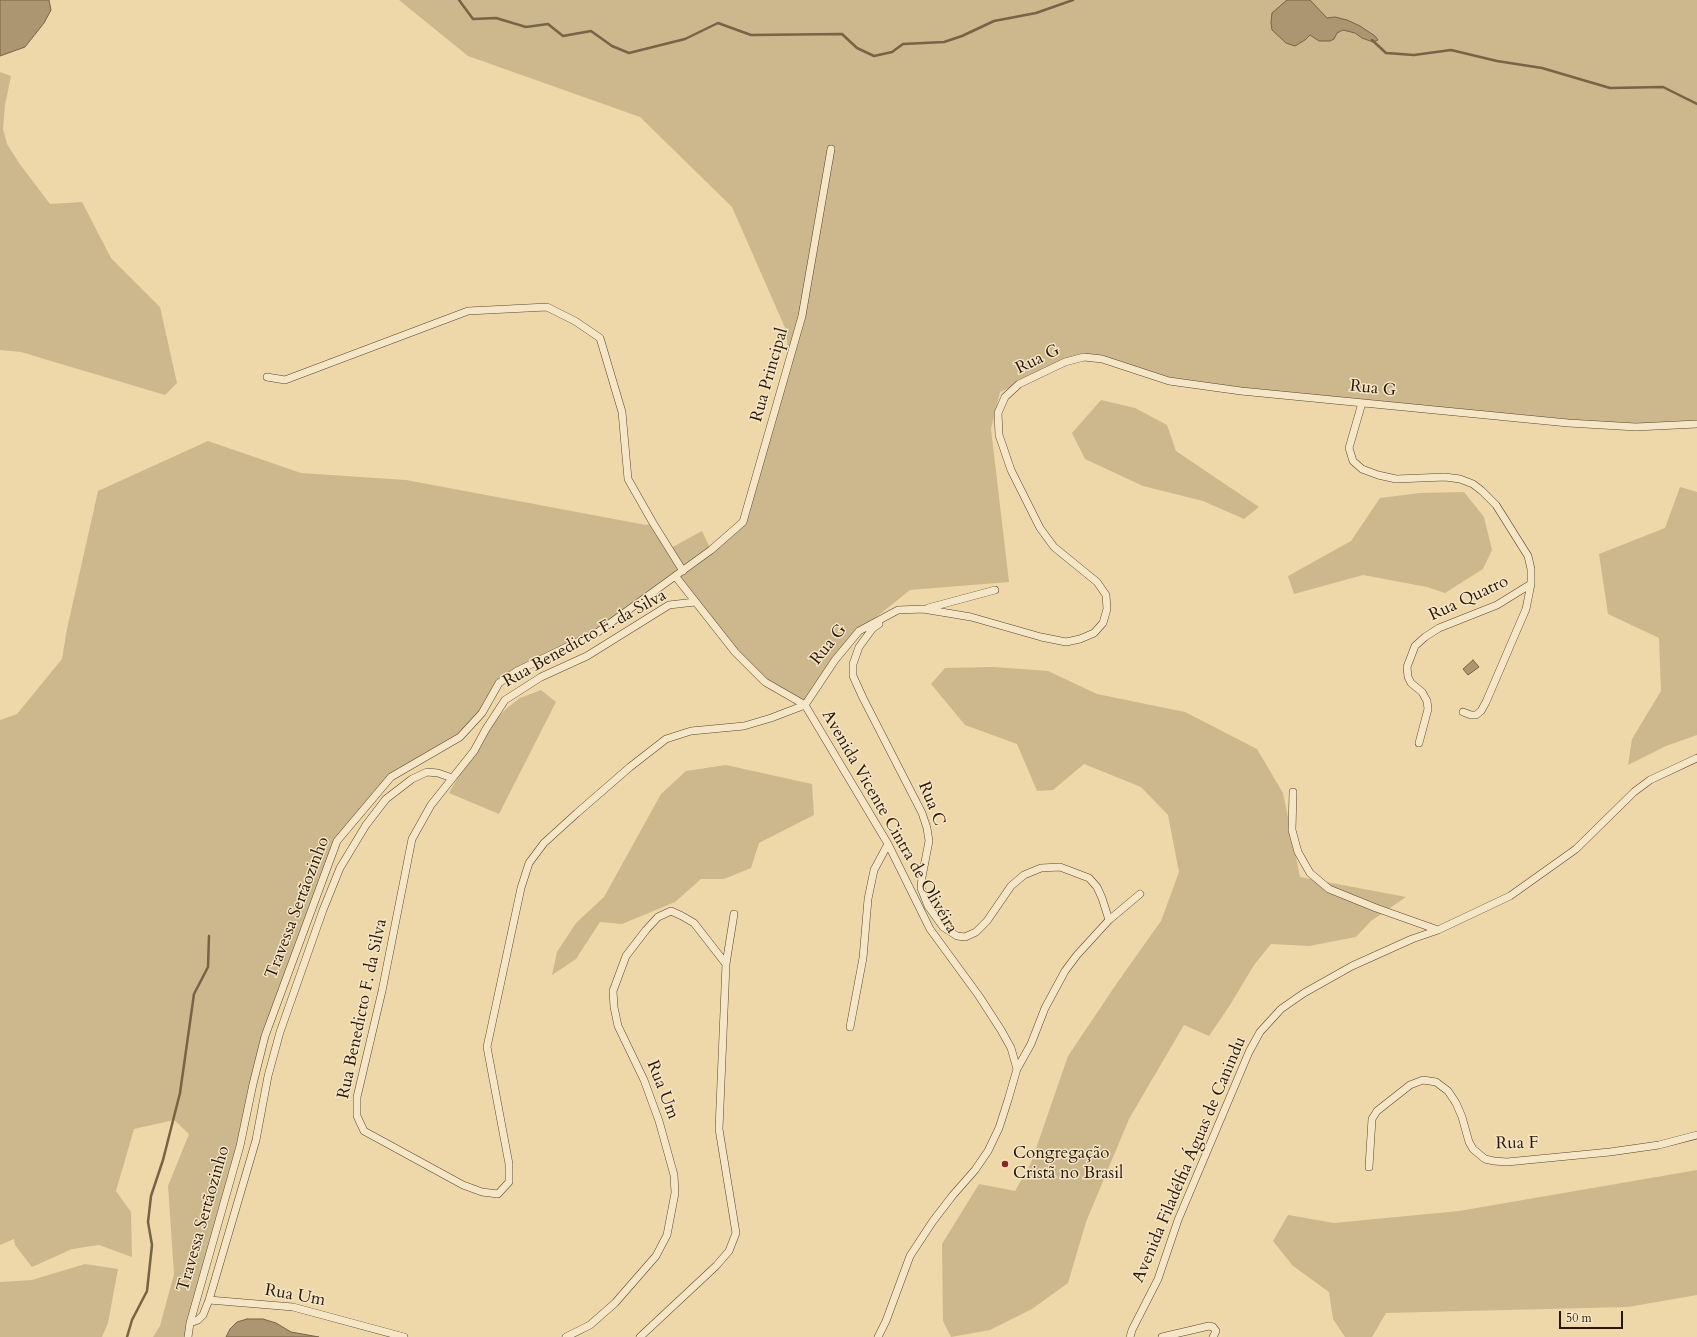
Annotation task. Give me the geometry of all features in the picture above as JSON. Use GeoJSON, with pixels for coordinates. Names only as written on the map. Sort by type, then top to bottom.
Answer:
{"type":"FeatureCollection","features":[{"type":"Feature","properties":{"kind":"street","name":"Rua Principal"},"geometry":{"type":"LineString","coordinates":[[676,577],[712,550],[742,522],[802,316],[832,149]]}},
{"type":"Feature","properties":{"kind":"street"},"geometry":{"type":"LineString","coordinates":[[267,377],[285,380],[468,311],[547,307],[575,321],[600,338],[622,412],[628,479],[653,523],[684,571]]}},
{"type":"Feature","properties":{"kind":"street","name":"Rua G"},"geometry":{"type":"LineString","coordinates":[[805,705],[835,660],[859,630],[898,610],[924,609],[971,617],[1041,638],[1066,642],[1080,640],[1094,633],[1104,622],[1108,609],[1106,595],[1098,582],[1054,547],[1040,528],[1011,470],[999,435],[998,413],[1005,397],[1019,384],[1064,362],[1084,357],[1102,359],[1169,381],[1241,392],[1568,424],[1636,427],[1697,424]]}},
{"type":"Feature","properties":{"kind":"street","name":"Rua Quatro"},"geometry":{"type":"LineString","coordinates":[[1362,403],[1349,448],[1353,461],[1362,469],[1378,475],[1396,479],[1445,477],[1460,479],[1482,491],[1496,505],[1528,556],[1531,570],[1531,584],[1497,605],[1439,628],[1415,646],[1407,667],[1408,676],[1427,701],[1428,709],[1419,743]]}},
{"type":"Feature","properties":{"kind":"street","name":"Avenida Vicente Cintra de Olivéira"},"geometry":{"type":"LineString","coordinates":[[676,577],[735,652],[765,682],[805,705],[888,844],[930,929],[979,996],[1012,1048],[1017,1069]]}},
{"type":"Feature","properties":{"kind":"street","name":"Travessa Sertãozinho"},"geometry":{"type":"LineString","coordinates":[[188,1337],[190,1323],[240,1146],[265,1036],[337,841],[391,777],[460,738],[482,713],[499,683],[517,671],[598,632],[676,577]]}},
{"type":"Feature","properties":{"kind":"street"},"geometry":{"type":"LineString","coordinates":[[1463,712],[1470,715],[1476,715],[1481,711],[1486,702],[1526,609],[1531,584]]}},
{"type":"Feature","properties":{"kind":"street"},"geometry":{"type":"LineString","coordinates":[[924,609],[995,590]]}},
{"type":"Feature","properties":{"kind":"street","name":"Rua Benedicto F. da Silva"},"geometry":{"type":"LineString","coordinates":[[695,602],[669,605],[587,656],[541,677],[505,700],[474,751],[431,805],[412,839],[382,991],[357,1097],[356,1116],[364,1131],[381,1142],[463,1185],[482,1192],[498,1194],[509,1182],[509,1164],[486,1047],[521,888],[529,863],[544,843],[577,813],[630,767],[666,739],[691,731],[744,726],[771,718],[805,705]]}},
{"type":"Feature","properties":{"kind":"street","name":"Rua C"},"geometry":{"type":"LineString","coordinates":[[898,610],[873,628],[859,647],[853,664],[853,676],[922,812],[928,828],[929,841],[921,888],[928,906],[943,927],[956,936],[965,937],[976,932],[987,921],[1011,886],[1024,875],[1041,868],[1060,867],[1089,878],[1102,898],[1109,920]]}},
{"type":"Feature","properties":{"kind":"street","name":"Avenida Filadélfia Águas de Canindu"},"geometry":{"type":"LineString","coordinates":[[1130,1337],[1132,1330],[1158,1279],[1178,1220],[1249,1052],[1260,1032],[1281,1009],[1304,993],[1352,966],[1412,939],[1438,930],[1510,896],[1576,849],[1634,792],[1650,780],[1697,758]]}},
{"type":"Feature","properties":{"kind":"street"},"geometry":{"type":"LineString","coordinates":[[190,1323],[198,1320],[203,1315],[210,1300],[256,1140],[268,1076],[280,1032],[323,910],[340,868],[366,825],[386,800],[407,783],[428,772],[438,773],[452,778]]}},
{"type":"Feature","properties":{"kind":"street"},"geometry":{"type":"LineString","coordinates":[[1293,792],[1292,830],[1298,852],[1310,873],[1329,888],[1376,908],[1438,930]]}},
{"type":"Feature","properties":{"kind":"street"},"geometry":{"type":"LineString","coordinates":[[850,1027],[863,958],[868,898],[874,870],[888,844]]}},
{"type":"Feature","properties":{"kind":"street"},"geometry":{"type":"LineString","coordinates":[[878,1337],[886,1321],[910,1256],[933,1221],[975,1170],[988,1151],[1001,1121],[1017,1069],[1031,1044],[1045,1008],[1065,971],[1077,955],[1109,920],[1140,894]]}},
{"type":"Feature","properties":{"kind":"street","name":"Rua Um"},"geometry":{"type":"LineString","coordinates":[[566,1337],[590,1325],[616,1303],[656,1256],[667,1235],[674,1200],[674,1175],[660,1121],[644,1080],[618,1026],[614,1007],[613,992],[626,956],[658,917],[671,912],[694,923],[726,964]]}},
{"type":"Feature","properties":{"kind":"street"},"geometry":{"type":"LineString","coordinates":[[640,1337],[716,1266],[729,1251],[736,1233],[718,1129],[726,964],[734,914]]}},
{"type":"Feature","properties":{"kind":"street","name":"Rua F"},"geometry":{"type":"LineString","coordinates":[[1369,1167],[1372,1119],[1376,1111],[1410,1085],[1423,1080],[1436,1082],[1448,1091],[1459,1110],[1469,1142],[1473,1149],[1485,1158],[1494,1161],[1507,1162],[1610,1152],[1659,1145],[1697,1135]]}},
{"type":"Feature","properties":{"kind":"street","name":"Rua Um"},"geometry":{"type":"LineString","coordinates":[[210,1300],[293,1307],[404,1337]]}},
{"type":"Feature","properties":{"kind":"street"},"geometry":{"type":"LineString","coordinates":[[1162,1337],[1209,1326],[1213,1327],[1216,1331],[1213,1337]]}},
{"type":"Feature","properties":{"kind":"shaded area"},"geometry":{"type":"Polygon","coordinates":[[[0,0],[49,0],[51,10],[44,23],[25,47],[0,56],[0,0]]]}},
{"type":"Feature","properties":{"kind":"shaded area"},"geometry":{"type":"Polygon","coordinates":[[[399,0],[1697,0],[1697,426],[1636,427],[1169,381],[1084,357],[1000,392],[991,429],[1009,582],[910,590],[859,631],[805,705],[765,682],[676,577],[598,632],[499,683],[482,713],[460,737],[391,777],[337,841],[265,1036],[188,1337],[153,1337],[160,1326],[174,1274],[168,1186],[189,1134],[174,1120],[134,1129],[116,1191],[131,1212],[132,1257],[99,1245],[72,1249],[32,1267],[15,1245],[14,1239],[0,1245],[0,720],[17,714],[62,659],[67,629],[98,491],[208,441],[301,473],[406,480],[646,525],[653,523],[669,549],[702,531],[711,550],[743,522],[789,361],[786,330],[732,207],[640,117],[468,56],[399,0]]]}},
{"type":"Feature","properties":{"kind":"shaded area"},"geometry":{"type":"Polygon","coordinates":[[[1287,0],[1310,0],[1327,18],[1335,17],[1347,20],[1360,26],[1375,36],[1378,40],[1373,42],[1362,38],[1355,33],[1343,30],[1337,33],[1334,39],[1330,41],[1319,41],[1310,35],[1295,46],[1286,43],[1272,30],[1271,23],[1272,13],[1287,0]]]}},
{"type":"Feature","properties":{"kind":"shaded area"},"geometry":{"type":"Polygon","coordinates":[[[0,72],[11,76],[5,105],[3,129],[7,144],[19,163],[50,204],[82,202],[111,258],[160,307],[177,383],[165,395],[21,352],[0,350],[0,72]]]}},
{"type":"Feature","properties":{"kind":"shaded area"},"geometry":{"type":"Polygon","coordinates":[[[1101,400],[1135,408],[1167,425],[1176,451],[1259,507],[1244,519],[1203,501],[1143,486],[1085,459],[1072,433],[1101,400]]]}},
{"type":"Feature","properties":{"kind":"shaded area"},"geometry":{"type":"Polygon","coordinates":[[[1680,487],[1697,492],[1697,735],[1666,746],[1628,765],[1632,739],[1661,691],[1659,638],[1608,614],[1599,554],[1665,528],[1680,487]]]}},
{"type":"Feature","properties":{"kind":"shaded area"},"geometry":{"type":"Polygon","coordinates":[[[1464,492],[1484,517],[1492,550],[1483,569],[1445,593],[1427,587],[1363,575],[1294,594],[1288,576],[1351,541],[1380,498],[1420,493],[1464,492]]]}},
{"type":"Feature","properties":{"kind":"shaded area"},"geometry":{"type":"Polygon","coordinates":[[[1473,660],[1479,667],[1468,675],[1463,669],[1473,660]]]}},
{"type":"Feature","properties":{"kind":"shaded area"},"geometry":{"type":"Polygon","coordinates":[[[994,667],[1048,671],[1097,694],[1185,712],[1257,749],[1283,793],[1300,877],[1406,897],[1371,921],[1356,937],[1309,946],[1271,944],[1254,965],[1209,1036],[1184,1025],[1129,1119],[1086,1222],[1068,1283],[1032,1309],[990,1330],[951,1337],[943,1321],[942,1244],[979,1184],[1015,1191],[1031,1163],[1068,1056],[1161,921],[1179,872],[1168,815],[1141,787],[1084,764],[1053,790],[1037,791],[1017,744],[965,725],[931,684],[945,668],[994,667]]]}},
{"type":"Feature","properties":{"kind":"shaded area"},"geometry":{"type":"Polygon","coordinates":[[[541,690],[556,702],[499,814],[449,793],[486,729],[506,709],[520,698],[541,690]]]}},
{"type":"Feature","properties":{"kind":"shaded area"},"geometry":{"type":"Polygon","coordinates":[[[726,765],[812,784],[814,815],[759,843],[751,868],[724,879],[701,879],[675,902],[622,924],[600,922],[576,959],[552,975],[557,952],[576,923],[604,897],[661,794],[686,771],[726,765]]]}},
{"type":"Feature","properties":{"kind":"shaded area"},"geometry":{"type":"Polygon","coordinates":[[[1697,1170],[1697,1295],[1628,1307],[1386,1313],[1372,1337],[1345,1337],[1333,1319],[1329,1292],[1293,1266],[1273,1241],[1288,1215],[1334,1223],[1459,1211],[1697,1170]]]}},
{"type":"Feature","properties":{"kind":"shaded area"},"geometry":{"type":"Polygon","coordinates":[[[85,1264],[118,1269],[108,1323],[102,1337],[0,1337],[0,1282],[32,1280],[85,1264]]]}},
{"type":"Feature","properties":{"kind":"shaded area"},"geometry":{"type":"Polygon","coordinates":[[[247,1319],[263,1319],[276,1323],[291,1332],[319,1337],[226,1337],[230,1329],[237,1322],[247,1319]]]}},
{"type":"Feature","properties":{"kind":"waterway"},"geometry":{"type":"LineString","coordinates":[[459,0],[473,19],[496,18],[526,27],[548,24],[563,36],[591,31],[612,46],[629,53],[685,39],[718,23],[751,35],[842,34],[857,48],[874,56],[892,52],[903,44],[944,42],[962,36],[994,21],[1036,13],[1073,0]]}},
{"type":"Feature","properties":{"kind":"waterway"},"geometry":{"type":"LineString","coordinates":[[1372,40],[1386,53],[1414,55],[1451,50],[1497,61],[1542,68],[1610,88],[1663,87],[1697,104]]}},
{"type":"Feature","properties":{"kind":"waterway"},"geometry":{"type":"LineString","coordinates":[[127,1337],[132,1320],[147,1291],[152,1245],[148,1222],[151,1196],[163,1160],[180,1093],[194,994],[208,967],[209,936]]}},
{"type":"Feature","properties":{"kind":"place","name":"Congregação Cristã no Brasil"},"geometry":{"type":"Point","coordinates":[1005,1164]}}]}
